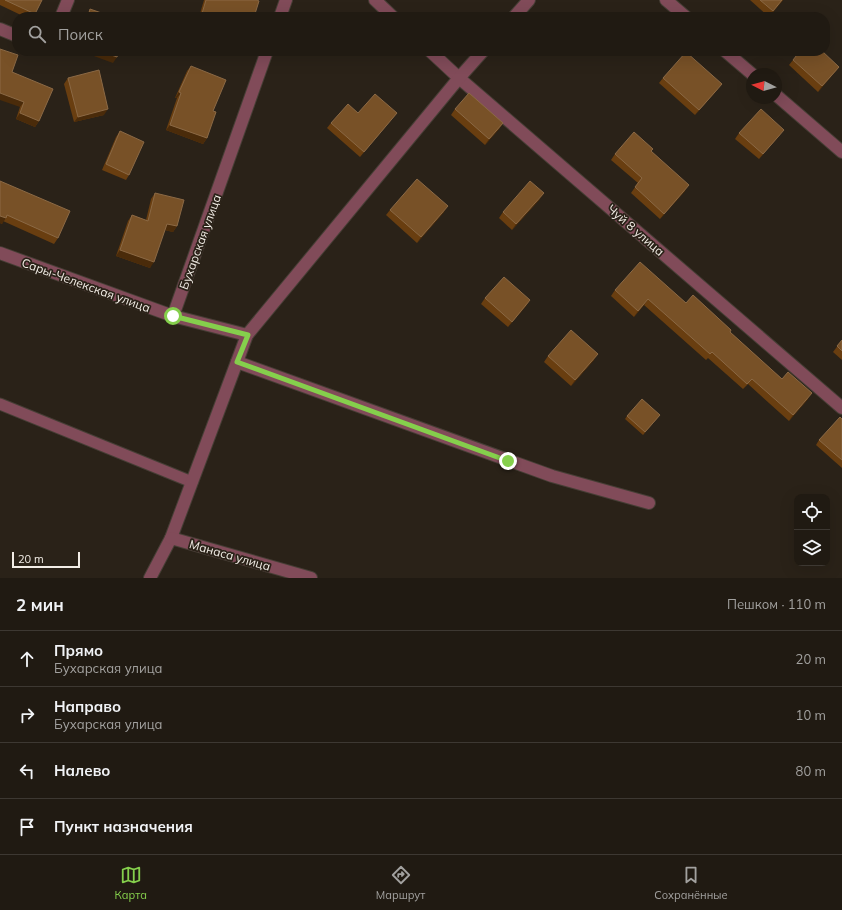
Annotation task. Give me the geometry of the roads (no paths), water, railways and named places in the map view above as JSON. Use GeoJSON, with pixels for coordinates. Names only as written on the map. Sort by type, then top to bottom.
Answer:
{"type":"FeatureCollection","features":[{"type":"Feature","properties":{"kind":"street"},"geometry":{"type":"LineString","coordinates":[[63,12],[68,0]]}},
{"type":"Feature","properties":{"kind":"street"},"geometry":{"type":"LineString","coordinates":[[282,12],[286,0]]}},
{"type":"Feature","properties":{"kind":"street"},"geometry":{"type":"LineString","coordinates":[[375,0],[388,12]]}},
{"type":"Feature","properties":{"kind":"street"},"geometry":{"type":"LineString","coordinates":[[519,12],[530,0]]}},
{"type":"Feature","properties":{"kind":"street"},"geometry":{"type":"LineString","coordinates":[[666,0],[680,12]]}},
{"type":"Feature","properties":{"kind":"street"},"geometry":{"type":"LineString","coordinates":[[0,29],[12,34]]}},
{"type":"Feature","properties":{"kind":"street","name":"Бухарская улица"},"geometry":{"type":"LineString","coordinates":[[173,316],[266,56]]}},
{"type":"Feature","properties":{"kind":"street","name":"Чуй 8 улица"},"geometry":{"type":"LineString","coordinates":[[435,56],[842,408]]}},
{"type":"Feature","properties":{"kind":"street"},"geometry":{"type":"LineString","coordinates":[[150,578],[171,538],[248,335],[479,56]]}},
{"type":"Feature","properties":{"kind":"street"},"geometry":{"type":"LineString","coordinates":[[731,56],[746,69]]}},
{"type":"Feature","properties":{"kind":"street"},"geometry":{"type":"LineString","coordinates":[[782,100],[842,152]]}},
{"type":"Feature","properties":{"kind":"street","name":"Сары-Челекская улица"},"geometry":{"type":"LineString","coordinates":[[0,254],[173,316]]}},
{"type":"Feature","properties":{"kind":"street"},"geometry":{"type":"LineString","coordinates":[[173,316],[248,335]]}},
{"type":"Feature","properties":{"kind":"street"},"geometry":{"type":"LineString","coordinates":[[237,362],[544,474],[649,503]]}},
{"type":"Feature","properties":{"kind":"street","name":"Манаса улица"},"geometry":{"type":"LineString","coordinates":[[171,538],[311,578]]}},
{"type":"Feature","properties":{"kind":"lane"},"geometry":{"type":"LineString","coordinates":[[0,404],[192,482]]}}]}
